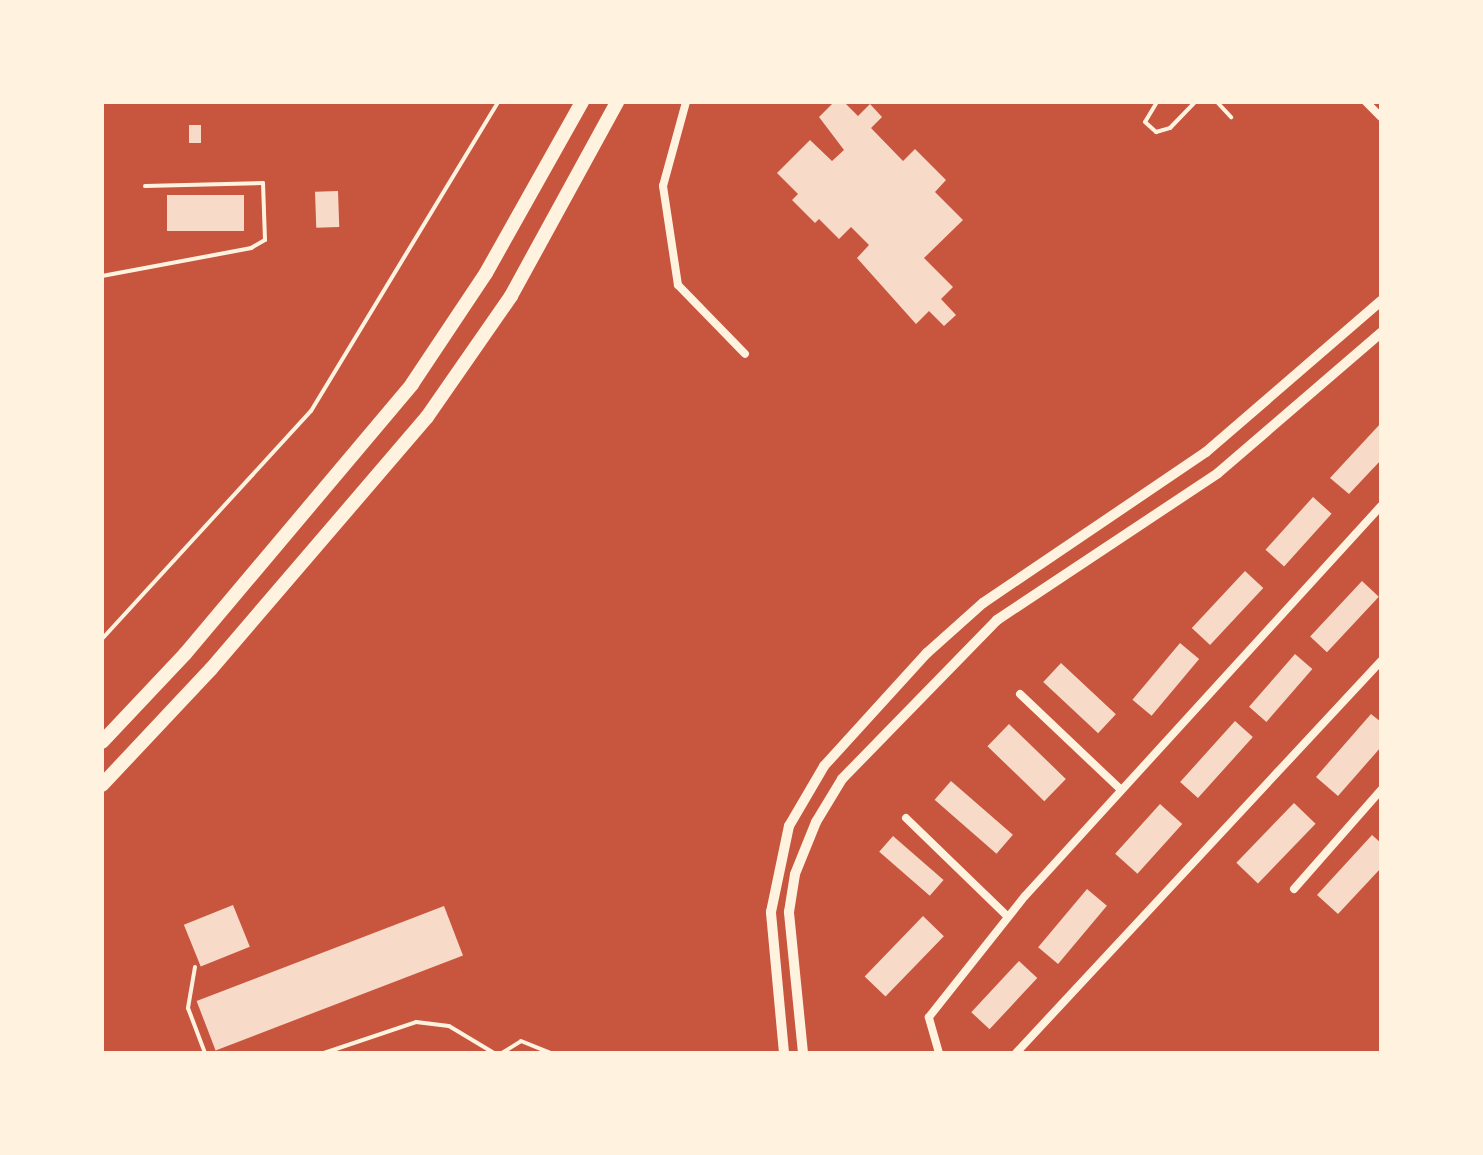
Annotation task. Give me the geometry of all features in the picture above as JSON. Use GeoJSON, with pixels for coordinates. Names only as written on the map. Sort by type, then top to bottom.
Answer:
{"type":"FeatureCollection","features":[{"type":"Feature","properties":{"kind":"highway"},"geometry":{"type":"LineString","coordinates":[[102,742],[185,654],[412,384],[517,222],[582,102]]}},
{"type":"Feature","properties":{"kind":"highway"},"geometry":{"type":"LineString","coordinates":[[102,785],[211,669],[427,417],[519,283],[617,102]]}},
{"type":"Feature","properties":{"kind":"street"},"geometry":{"type":"LineString","coordinates":[[686,102],[663,186],[678,285],[745,354]]}},
{"type":"Feature","properties":{"kind":"street"},"geometry":{"type":"LineString","coordinates":[[1366,102],[1381,117]]}},
{"type":"Feature","properties":{"kind":"street"},"geometry":{"type":"LineString","coordinates":[[784,1053],[771,912],[789,826],[824,766],[927,653],[983,603],[1206,452],[1381,301]]}},
{"type":"Feature","properties":{"kind":"street"},"geometry":{"type":"LineString","coordinates":[[803,1053],[789,912],[795,874],[810,835],[842,779],[997,620],[1218,473],[1381,333]]}},
{"type":"Feature","properties":{"kind":"street"},"geometry":{"type":"LineString","coordinates":[[939,1053],[929,1017],[1008,917],[1381,506]]}},
{"type":"Feature","properties":{"kind":"street"},"geometry":{"type":"LineString","coordinates":[[1016,1053],[1381,661]]}},
{"type":"Feature","properties":{"kind":"street"},"geometry":{"type":"LineString","coordinates":[[1020,694],[1121,790]]}},
{"type":"Feature","properties":{"kind":"street"},"geometry":{"type":"LineString","coordinates":[[1294,889],[1381,790]]}},
{"type":"Feature","properties":{"kind":"street"},"geometry":{"type":"LineString","coordinates":[[906,818],[1008,917]]}},
{"type":"Feature","properties":{"kind":"lane"},"geometry":{"type":"LineString","coordinates":[[102,639],[311,411],[498,102]]}},
{"type":"Feature","properties":{"kind":"lane"},"geometry":{"type":"LineString","coordinates":[[1157,102],[1145,122],[1156,132],[1170,128],[1195,102]]}},
{"type":"Feature","properties":{"kind":"lane"},"geometry":{"type":"LineString","coordinates":[[1217,102],[1231,117]]}},
{"type":"Feature","properties":{"kind":"lane"},"geometry":{"type":"LineString","coordinates":[[102,276],[251,248],[265,240],[263,183],[145,186]]}},
{"type":"Feature","properties":{"kind":"lane"},"geometry":{"type":"LineString","coordinates":[[195,967],[188,1008],[205,1053]]}},
{"type":"Feature","properties":{"kind":"lane"},"geometry":{"type":"LineString","coordinates":[[324,1053],[416,1022],[449,1026],[494,1053]]}},
{"type":"Feature","properties":{"kind":"lane"},"geometry":{"type":"LineString","coordinates":[[502,1053],[521,1041],[550,1053]]}},
{"type":"Feature","properties":{"kind":"building"},"geometry":{"type":"Polygon","coordinates":[[[834,102],[844,102],[858,116],[870,104],[882,117],[871,128],[903,161],[915,149],[946,180],[935,192],[963,220],[924,258],[953,287],[941,299],[956,315],[944,326],[929,311],[916,324],[857,258],[869,245],[851,227],[839,239],[819,219],[815,223],[792,200],[798,194],[777,173],[810,140],[832,161],[844,150],[819,117],[834,102]]]}},
{"type":"Feature","properties":{"kind":"building"},"geometry":{"type":"Polygon","coordinates":[[[189,125],[201,125],[201,143],[189,143],[189,125]]]}},
{"type":"Feature","properties":{"kind":"building"},"geometry":{"type":"Polygon","coordinates":[[[338,191],[339,227],[316,228],[315,192],[338,191]]]}},
{"type":"Feature","properties":{"kind":"building"},"geometry":{"type":"Polygon","coordinates":[[[167,195],[244,195],[244,231],[167,231],[167,195]]]}},
{"type":"Feature","properties":{"kind":"building"},"geometry":{"type":"Polygon","coordinates":[[[1381,423],[1381,460],[1349,494],[1330,478],[1381,423]]]}},
{"type":"Feature","properties":{"kind":"building"},"geometry":{"type":"Polygon","coordinates":[[[1313,497],[1332,514],[1284,566],[1265,550],[1313,497]]]}},
{"type":"Feature","properties":{"kind":"building"},"geometry":{"type":"Polygon","coordinates":[[[1245,571],[1263,588],[1210,645],[1192,628],[1245,571]]]}},
{"type":"Feature","properties":{"kind":"building"},"geometry":{"type":"Polygon","coordinates":[[[1362,581],[1379,597],[1327,652],[1310,637],[1362,581]]]}},
{"type":"Feature","properties":{"kind":"building"},"geometry":{"type":"Polygon","coordinates":[[[1180,643],[1199,659],[1152,716],[1132,700],[1180,643]]]}},
{"type":"Feature","properties":{"kind":"building"},"geometry":{"type":"Polygon","coordinates":[[[1295,654],[1312,669],[1266,722],[1249,707],[1295,654]]]}},
{"type":"Feature","properties":{"kind":"building"},"geometry":{"type":"Polygon","coordinates":[[[1061,663],[1116,714],[1098,733],[1043,682],[1061,663]]]}},
{"type":"Feature","properties":{"kind":"building"},"geometry":{"type":"Polygon","coordinates":[[[1371,714],[1381,722],[1381,747],[1338,796],[1316,777],[1371,714]]]}},
{"type":"Feature","properties":{"kind":"building"},"geometry":{"type":"Polygon","coordinates":[[[1235,721],[1253,737],[1198,798],[1180,782],[1235,721]]]}},
{"type":"Feature","properties":{"kind":"building"},"geometry":{"type":"Polygon","coordinates":[[[1009,724],[1066,779],[1044,801],[987,746],[1009,724]]]}},
{"type":"Feature","properties":{"kind":"building"},"geometry":{"type":"Polygon","coordinates":[[[951,781],[1013,835],[996,854],[935,800],[951,781]]]}},
{"type":"Feature","properties":{"kind":"building"},"geometry":{"type":"Polygon","coordinates":[[[1294,803],[1316,824],[1258,884],[1236,863],[1294,803]]]}},
{"type":"Feature","properties":{"kind":"building"},"geometry":{"type":"Polygon","coordinates":[[[1160,804],[1182,824],[1137,874],[1115,854],[1160,804]]]}},
{"type":"Feature","properties":{"kind":"building"},"geometry":{"type":"Polygon","coordinates":[[[1372,835],[1381,843],[1381,868],[1338,914],[1317,895],[1372,835]]]}},
{"type":"Feature","properties":{"kind":"building"},"geometry":{"type":"Polygon","coordinates":[[[893,836],[944,880],[930,896],[879,852],[893,836]]]}},
{"type":"Feature","properties":{"kind":"building"},"geometry":{"type":"Polygon","coordinates":[[[1087,889],[1107,906],[1058,964],[1038,947],[1087,889]]]}},
{"type":"Feature","properties":{"kind":"building"},"geometry":{"type":"Polygon","coordinates":[[[233,905],[250,947],[201,967],[184,925],[233,905]]]}},
{"type":"Feature","properties":{"kind":"building"},"geometry":{"type":"Polygon","coordinates":[[[444,906],[463,955],[216,1050],[197,1001],[444,906]]]}},
{"type":"Feature","properties":{"kind":"building"},"geometry":{"type":"Polygon","coordinates":[[[923,916],[944,936],[886,997],[865,976],[923,916]]]}},
{"type":"Feature","properties":{"kind":"building"},"geometry":{"type":"Polygon","coordinates":[[[1019,961],[1037,978],[990,1029],[971,1012],[1019,961]]]}}]}
